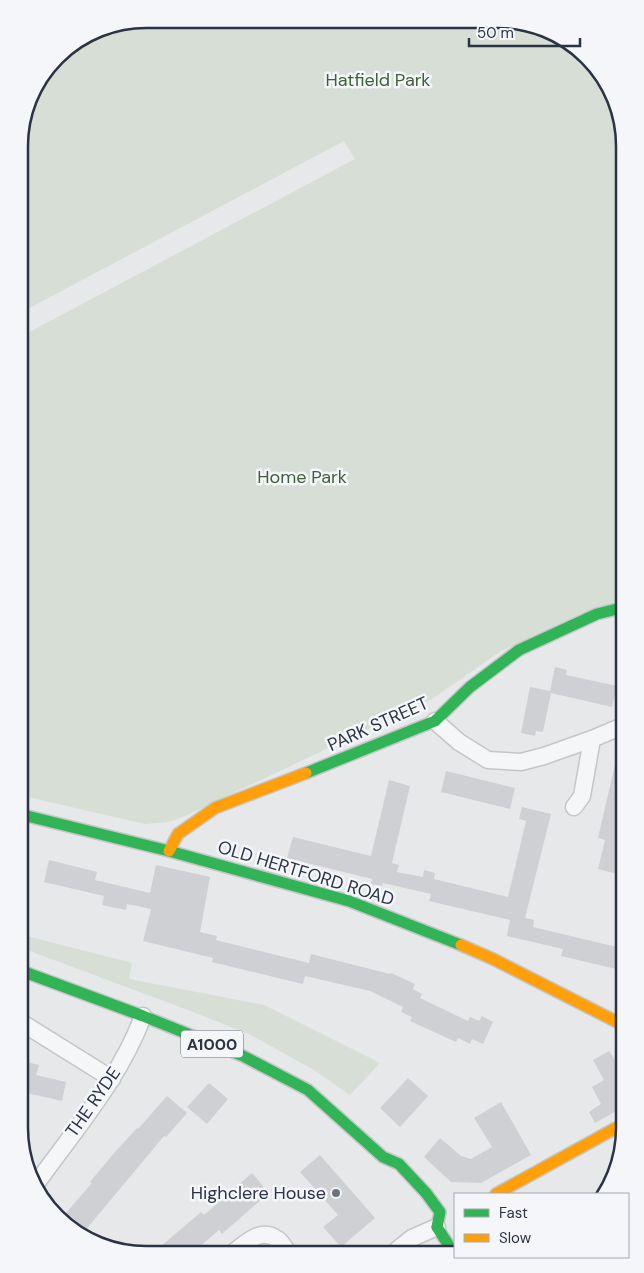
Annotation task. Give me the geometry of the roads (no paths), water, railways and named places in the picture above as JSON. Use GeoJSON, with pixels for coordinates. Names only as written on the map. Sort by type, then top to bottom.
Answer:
{"type":"FeatureCollection","features":[{"type":"Feature","properties":{"kind":"street","name":"PARK STREET"},"geometry":{"type":"LineString","coordinates":[[169,851],[178,834],[215,808],[343,760],[435,722],[470,687],[519,650],[597,614],[616,609]]}},
{"type":"Feature","properties":{"kind":"street"},"geometry":{"type":"LineString","coordinates":[[435,722],[459,742],[488,760],[521,762],[544,756],[616,729]]}},
{"type":"Feature","properties":{"kind":"street"},"geometry":{"type":"LineString","coordinates":[[574,807],[582,796],[592,739]]}},
{"type":"Feature","properties":{"kind":"street","name":"OLD HERTFORD ROAD"},"geometry":{"type":"LineString","coordinates":[[28,816],[169,851],[349,901],[494,959],[616,1021]]}},
{"type":"Feature","properties":{"kind":"street","name":"A1000"},"geometry":{"type":"LineString","coordinates":[[28,973],[243,1056],[308,1090],[383,1158],[399,1164],[426,1193],[440,1212],[443,1223]]}},
{"type":"Feature","properties":{"kind":"street","name":"THE RYDE"},"geometry":{"type":"LineString","coordinates":[[40,1179],[112,1079],[129,1049],[142,1016]]}},
{"type":"Feature","properties":{"kind":"street"},"geometry":{"type":"LineString","coordinates":[[28,1027],[112,1079]]}},
{"type":"Feature","properties":{"kind":"street"},"geometry":{"type":"LineString","coordinates":[[498,1193],[616,1128]]}},
{"type":"Feature","properties":{"kind":"street"},"geometry":{"type":"LineString","coordinates":[[383,1158],[390,1175]]}},
{"type":"Feature","properties":{"kind":"street"},"geometry":{"type":"LineString","coordinates":[[424,1216],[443,1223]]}},
{"type":"Feature","properties":{"kind":"street"},"geometry":{"type":"LineString","coordinates":[[443,1223],[450,1246]]}},
{"type":"Feature","properties":{"kind":"street"},"geometry":{"type":"LineString","coordinates":[[402,1246],[412,1238],[443,1223]]}},
{"type":"Feature","properties":{"kind":"street"},"geometry":{"type":"LineString","coordinates":[[242,1246],[253,1237],[265,1234],[276,1238],[283,1246]]}},
{"type":"Feature","properties":{"kind":"place","name":"Highclere House"},"geometry":{"type":"Point","coordinates":[336,1193]}},
{"type":"Feature","properties":{"kind":"park label","name":"Hatfield Park"},"geometry":{"type":"Point","coordinates":[378,80]}},
{"type":"Feature","properties":{"kind":"park label","name":"Home Park"},"geometry":{"type":"Point","coordinates":[302,477]}}]}
